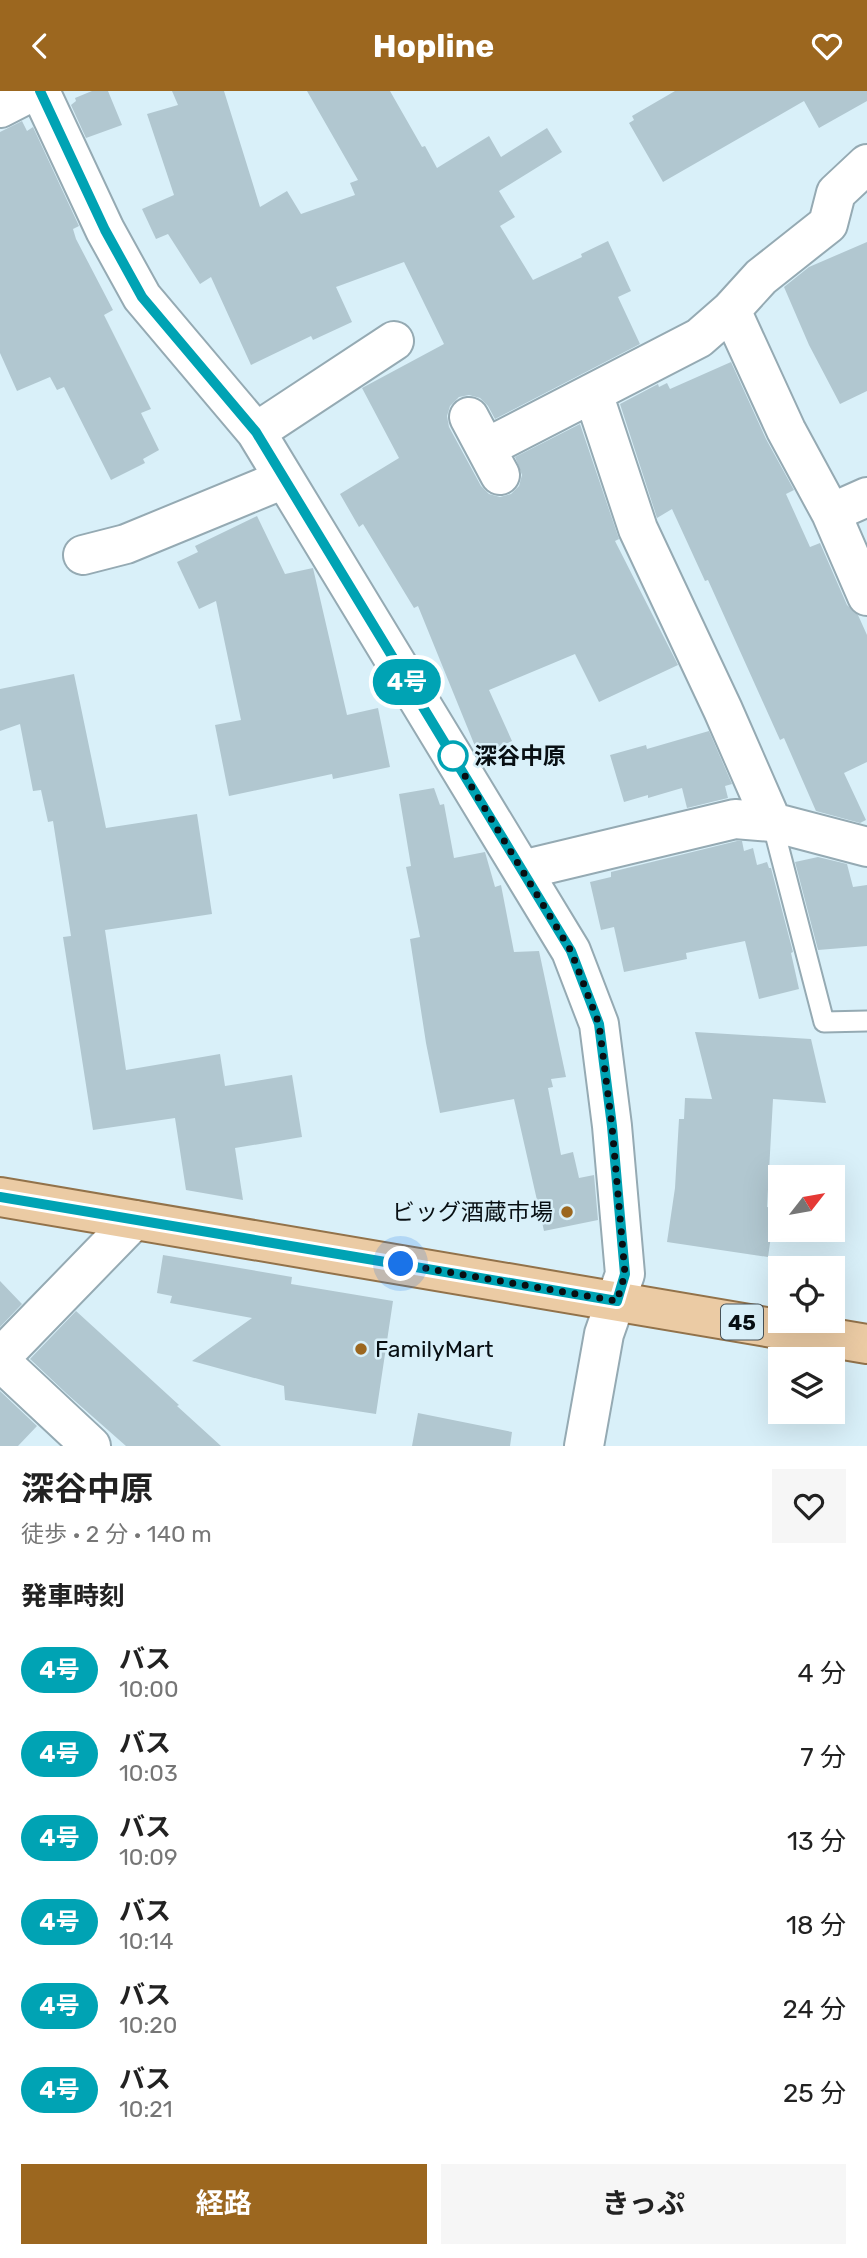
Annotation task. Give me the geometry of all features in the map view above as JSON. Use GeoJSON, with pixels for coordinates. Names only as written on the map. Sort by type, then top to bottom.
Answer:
{"type":"FeatureCollection","features":[{"type":"Feature","properties":{"kind":"main road","name":"45"},"geometry":{"type":"LineString","coordinates":[[0,1197],[867,1344]]}},
{"type":"Feature","properties":{"kind":"street"},"geometry":{"type":"LineString","coordinates":[[0,108],[33,91]]}},
{"type":"Feature","properties":{"kind":"street"},"geometry":{"type":"LineString","coordinates":[[40,91],[105,230],[142,297],[256,432],[571,951],[599,1024],[612,1126],[625,1274],[604,1334],[584,1446]]}},
{"type":"Feature","properties":{"kind":"street"},"geometry":{"type":"LineString","coordinates":[[485,446],[699,338],[731,310],[761,277],[828,224],[836,193],[867,164]]}},
{"type":"Feature","properties":{"kind":"street"},"geometry":{"type":"LineString","coordinates":[[731,310],[786,430],[831,513],[867,596]]}},
{"type":"Feature","properties":{"kind":"street"},"geometry":{"type":"LineString","coordinates":[[256,432],[394,341]]}},
{"type":"Feature","properties":{"kind":"street"},"geometry":{"type":"LineString","coordinates":[[593,393],[638,529],[723,709],[772,822]]}},
{"type":"Feature","properties":{"kind":"street"},"geometry":{"type":"LineString","coordinates":[[83,555],[125,544],[285,479]]}},
{"type":"Feature","properties":{"kind":"street"},"geometry":{"type":"LineString","coordinates":[[831,513],[867,497]]}},
{"type":"Feature","properties":{"kind":"street"},"geometry":{"type":"LineString","coordinates":[[522,870],[735,820],[772,822],[867,848]]}},
{"type":"Feature","properties":{"kind":"street"},"geometry":{"type":"LineString","coordinates":[[90,1446],[0,1360],[134,1220]]}},
{"type":"Feature","properties":{"kind":"lane"},"geometry":{"type":"LineString","coordinates":[[772,822],[824,1021],[867,1021]]}},
{"type":"Feature","properties":{"kind":"building"},"geometry":{"type":"Polygon","coordinates":[[[92,91],[108,91],[122,125],[86,138],[71,105],[76,101],[75,98],[92,91]]]}},
{"type":"Feature","properties":{"kind":"building"},"geometry":{"type":"Polygon","coordinates":[[[172,91],[224,91],[260,207],[287,191],[301,214],[355,195],[350,183],[358,180],[307,91],[390,91],[437,168],[489,136],[501,157],[547,128],[562,152],[499,191],[515,217],[500,226],[533,280],[582,257],[581,254],[608,241],[631,291],[618,297],[640,344],[495,419],[480,398],[469,395],[459,397],[450,406],[447,416],[449,427],[481,486],[489,494],[500,497],[511,494],[519,486],[522,475],[515,457],[580,424],[619,539],[615,541],[678,665],[599,702],[575,654],[489,690],[512,741],[479,756],[418,606],[414,608],[363,524],[359,527],[340,494],[399,458],[362,388],[444,344],[404,262],[336,287],[352,322],[313,340],[311,336],[251,365],[211,277],[200,284],[168,234],[156,239],[142,209],[174,195],[147,114],[178,105],[172,91]]]}},
{"type":"Feature","properties":{"kind":"building"},"geometry":{"type":"Polygon","coordinates":[[[675,91],[867,91],[867,101],[819,128],[804,101],[663,182],[629,123],[634,120],[632,116],[675,91]]]}},
{"type":"Feature","properties":{"kind":"building"},"geometry":{"type":"Polygon","coordinates":[[[22,121],[27,131],[33,127],[79,226],[73,229],[76,239],[113,310],[104,315],[151,409],[141,413],[159,450],[143,459],[145,463],[111,480],[64,387],[57,390],[50,377],[17,391],[0,353],[0,132],[22,121]]]}},
{"type":"Feature","properties":{"kind":"building"},"geometry":{"type":"Polygon","coordinates":[[[867,242],[867,391],[840,404],[809,345],[784,287],[809,267],[867,242]]]}},
{"type":"Feature","properties":{"kind":"building"},"geometry":{"type":"Polygon","coordinates":[[[731,362],[766,439],[794,490],[786,494],[810,547],[820,543],[847,605],[858,615],[867,635],[867,762],[844,773],[866,820],[860,823],[816,811],[784,738],[780,740],[708,580],[705,581],[672,509],[657,518],[620,404],[658,384],[659,387],[667,383],[670,389],[731,362]]]}},
{"type":"Feature","properties":{"kind":"building"},"geometry":{"type":"Polygon","coordinates":[[[257,516],[285,574],[313,568],[347,715],[378,708],[390,767],[333,779],[332,774],[229,796],[215,725],[241,720],[216,601],[199,609],[177,562],[198,552],[195,546],[257,516]]]}},
{"type":"Feature","properties":{"kind":"building"},"geometry":{"type":"Polygon","coordinates":[[[74,674],[106,828],[197,814],[212,914],[105,930],[126,1070],[220,1054],[225,1086],[292,1075],[302,1137],[235,1148],[243,1200],[186,1190],[175,1118],[93,1130],[63,937],[71,936],[53,821],[48,822],[41,790],[33,791],[20,724],[0,731],[0,689],[74,674]]]}},
{"type":"Feature","properties":{"kind":"building"},"geometry":{"type":"Polygon","coordinates":[[[709,731],[732,784],[725,786],[728,798],[687,808],[682,788],[624,802],[610,755],[646,745],[647,749],[709,731]]]}},
{"type":"Feature","properties":{"kind":"building"},"geometry":{"type":"Polygon","coordinates":[[[434,788],[440,805],[444,804],[454,858],[485,852],[495,887],[501,885],[514,952],[539,951],[566,1077],[551,1079],[553,1087],[548,1088],[561,1155],[573,1152],[579,1178],[594,1175],[598,1220],[544,1231],[514,1099],[440,1113],[410,939],[420,937],[406,867],[411,866],[399,794],[434,788]]]}},
{"type":"Feature","properties":{"kind":"building"},"geometry":{"type":"Polygon","coordinates":[[[742,841],[744,851],[753,848],[757,865],[767,862],[771,868],[793,952],[791,953],[799,989],[759,999],[745,941],[686,953],[687,959],[624,972],[614,927],[601,930],[590,882],[611,877],[611,872],[742,841]]]}},
{"type":"Feature","properties":{"kind":"building"},"geometry":{"type":"Polygon","coordinates":[[[818,857],[847,864],[853,887],[867,885],[867,946],[818,950],[795,862],[818,857]]]}},
{"type":"Feature","properties":{"kind":"building"},"geometry":{"type":"Polygon","coordinates":[[[695,1032],[811,1039],[826,1103],[773,1099],[768,1165],[768,1257],[667,1242],[675,1188],[679,1119],[684,1119],[685,1098],[712,1099],[695,1032]]]}},
{"type":"Feature","properties":{"kind":"building"},"geometry":{"type":"Polygon","coordinates":[[[163,1255],[292,1277],[291,1284],[393,1301],[376,1414],[285,1400],[284,1386],[192,1361],[252,1318],[170,1303],[172,1296],[157,1293],[163,1255]]]}},
{"type":"Feature","properties":{"kind":"building"},"geometry":{"type":"Polygon","coordinates":[[[0,1281],[22,1304],[0,1327],[0,1281]]]}},
{"type":"Feature","properties":{"kind":"building"},"geometry":{"type":"Polygon","coordinates":[[[76,1311],[221,1446],[126,1446],[67,1394],[30,1359],[76,1311]]]}},
{"type":"Feature","properties":{"kind":"building"},"geometry":{"type":"Polygon","coordinates":[[[0,1391],[37,1426],[18,1446],[0,1446],[0,1391]]]}},
{"type":"Feature","properties":{"kind":"building"},"geometry":{"type":"Polygon","coordinates":[[[418,1413],[512,1432],[510,1446],[412,1446],[418,1413]]]}},
{"type":"Feature","properties":{"kind":"bus line","name":"4号"},"geometry":{"type":"LineString","coordinates":[[0,1197],[617,1301],[625,1274],[612,1126],[599,1024],[571,951],[256,432],[142,297],[105,230],[40,91]]}},
{"type":"Feature","properties":{"kind":"place","name":"深谷中原"},"geometry":{"type":"Point","coordinates":[453,756]}},
{"type":"Feature","properties":{"kind":"place","name":"ビッグ酒蔵市場"},"geometry":{"type":"Point","coordinates":[567,1212]}},
{"type":"Feature","properties":{"kind":"place","name":"FamilyMart"},"geometry":{"type":"Point","coordinates":[361,1349]}},
{"type":"Feature","properties":{"kind":"route"},"geometry":{"type":"LineString","coordinates":[[401,1264],[617,1301],[625,1274],[612,1126],[599,1024],[571,951],[453,756]]}}]}
